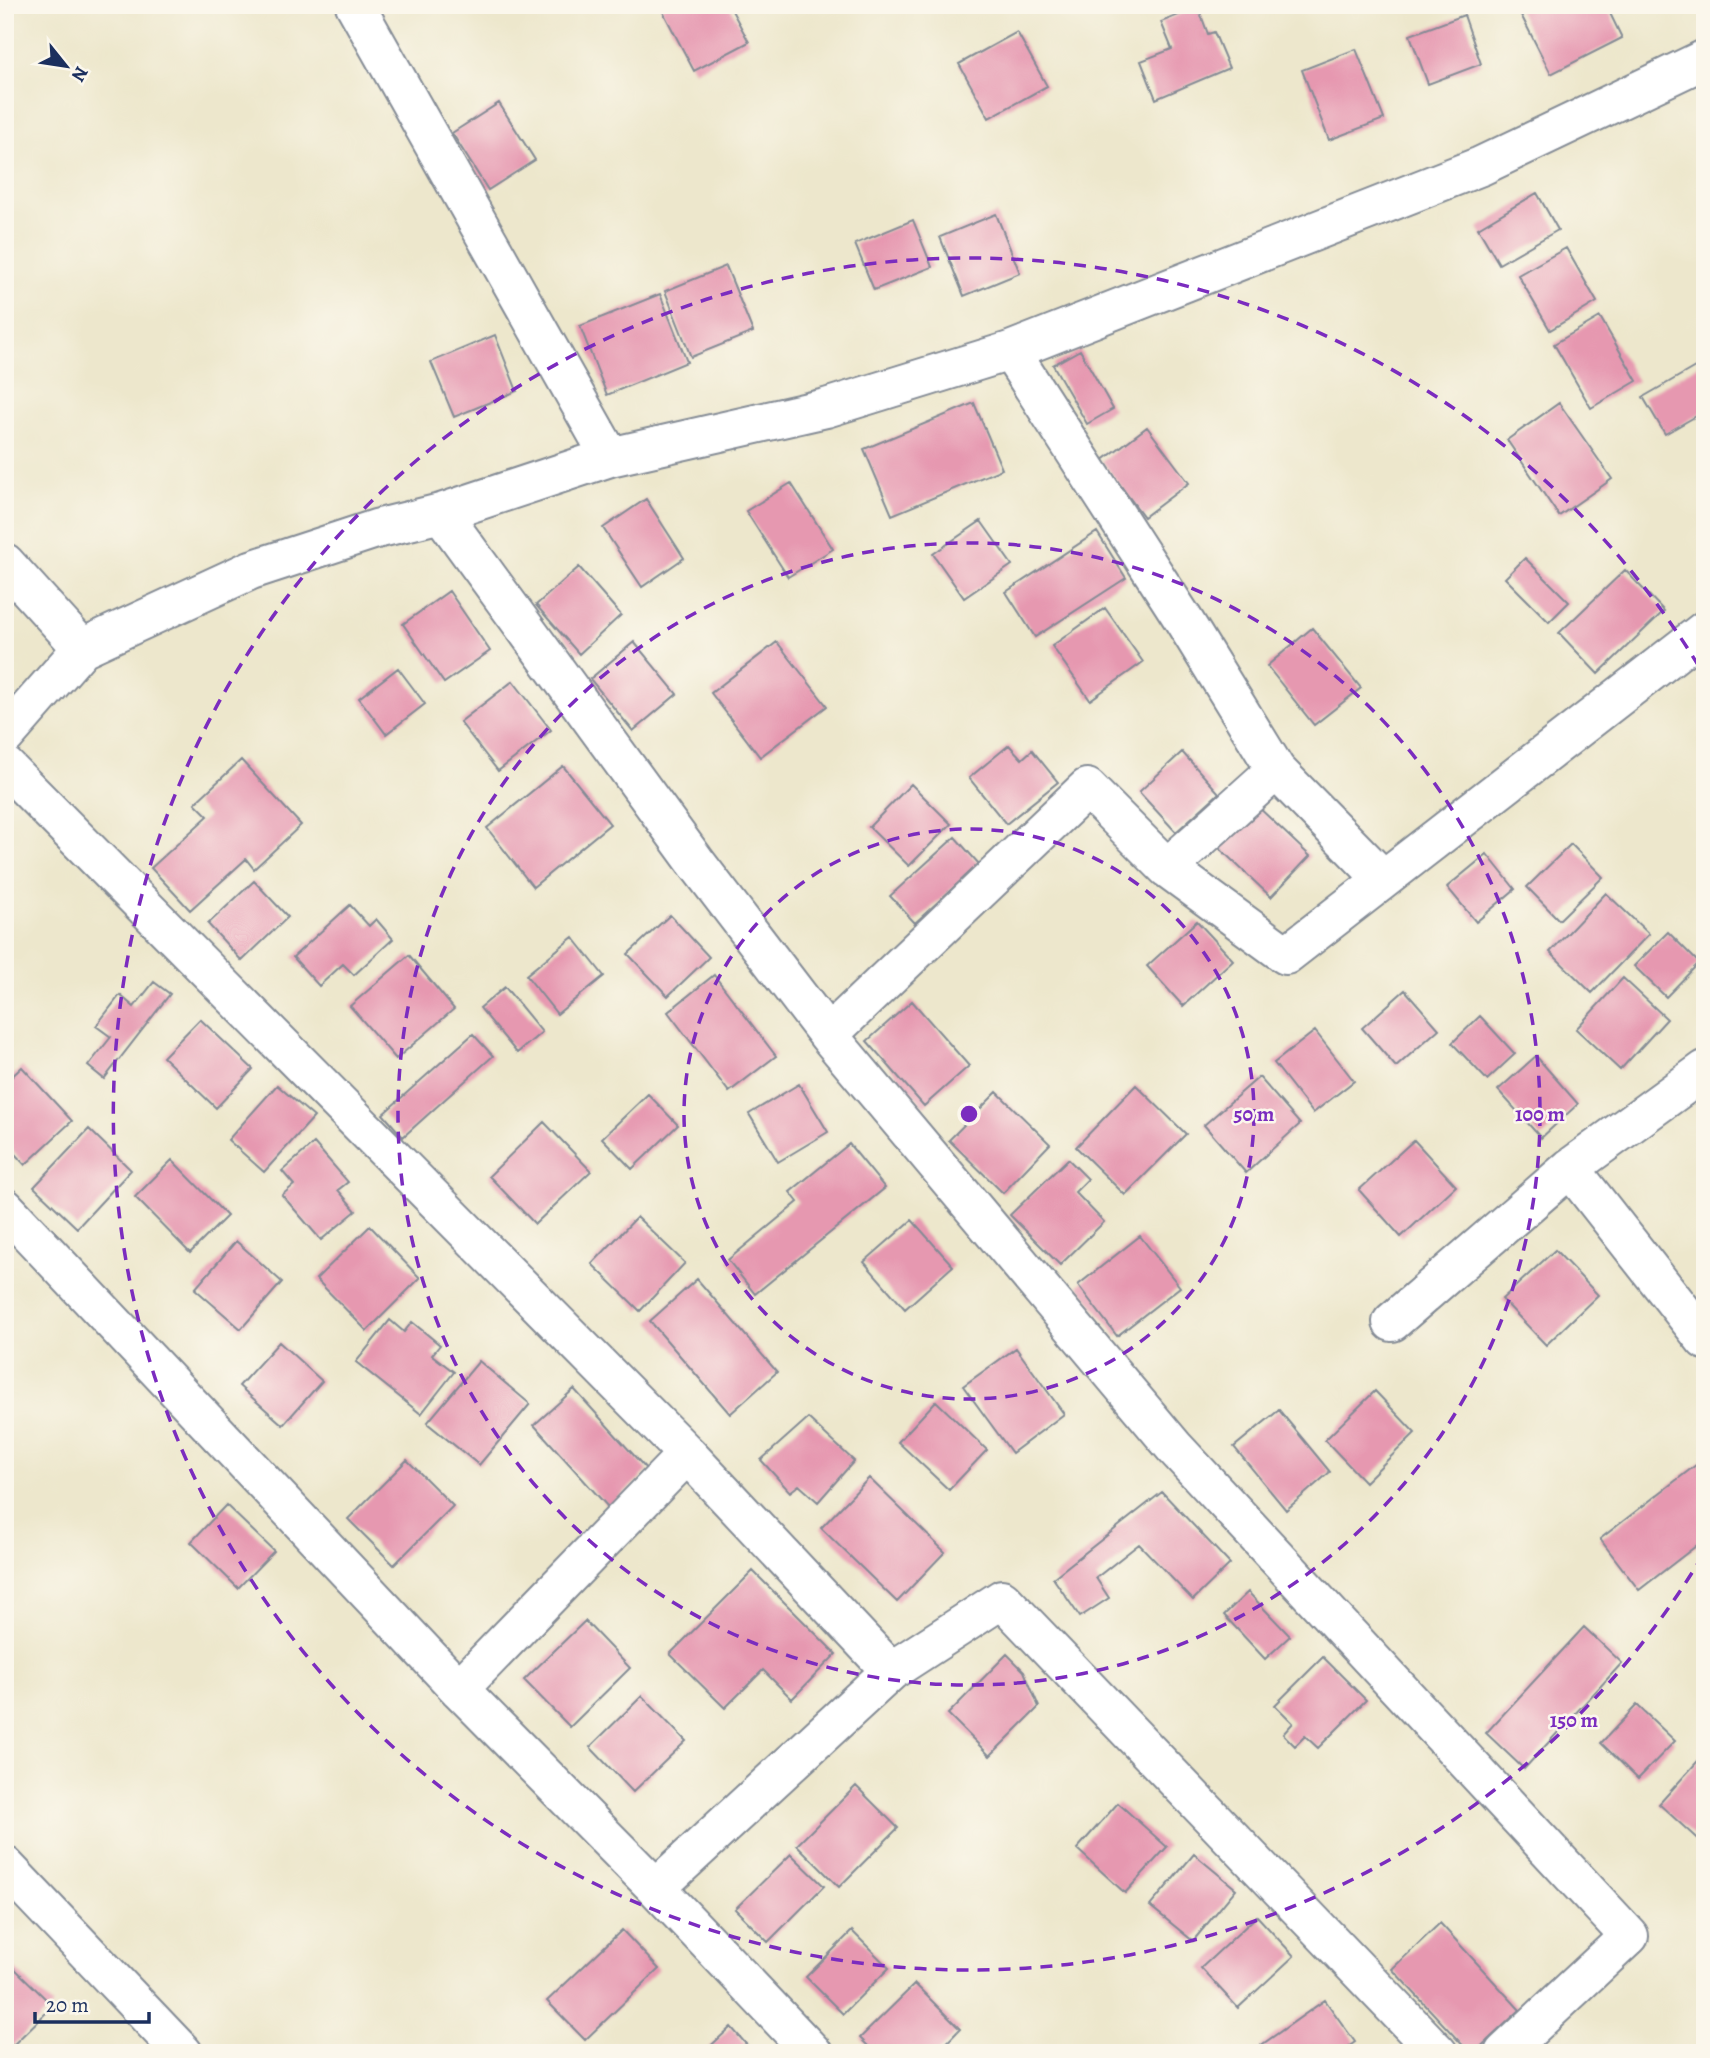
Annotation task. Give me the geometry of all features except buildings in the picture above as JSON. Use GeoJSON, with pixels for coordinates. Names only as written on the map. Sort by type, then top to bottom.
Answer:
{"type":"FeatureCollection","features":[{"type":"Feature","properties":{"kind":"street"},"geometry":{"type":"LineString","coordinates":[[355,5],[610,457]]}},
{"type":"Feature","properties":{"kind":"street"},"geometry":{"type":"LineString","coordinates":[[5,736],[82,648],[251,570],[376,529],[441,513],[610,457],[826,408],[1010,351],[1481,166],[1705,59]]}},
{"type":"Feature","properties":{"kind":"street"},"geometry":{"type":"LineString","coordinates":[[1010,351],[1183,619],[1276,771],[1382,878]]}},
{"type":"Feature","properties":{"kind":"street"},"geometry":{"type":"LineString","coordinates":[[441,513],[695,861],[828,1035],[1174,1447],[1629,1936],[1504,2053]]}},
{"type":"Feature","properties":{"kind":"street"},"geometry":{"type":"LineString","coordinates":[[5,563],[82,648]]}},
{"type":"Feature","properties":{"kind":"street"},"geometry":{"type":"LineString","coordinates":[[828,1035],[1087,789],[1167,868],[1286,955],[1705,630]]}},
{"type":"Feature","properties":{"kind":"street"},"geometry":{"type":"LineString","coordinates":[[5,766],[687,1454],[891,1671]]}},
{"type":"Feature","properties":{"kind":"street"},"geometry":{"type":"LineString","coordinates":[[1167,868],[1276,771]]}},
{"type":"Feature","properties":{"kind":"street"},"geometry":{"type":"LineString","coordinates":[[1392,1322],[1570,1168],[1705,1070]]}},
{"type":"Feature","properties":{"kind":"street"},"geometry":{"type":"LineString","coordinates":[[1570,1168],[1705,1340]]}},
{"type":"Feature","properties":{"kind":"street"},"geometry":{"type":"LineString","coordinates":[[5,1208],[459,1689],[656,1888],[813,2053]]}},
{"type":"Feature","properties":{"kind":"street"},"geometry":{"type":"LineString","coordinates":[[459,1689],[687,1454]]}},
{"type":"Feature","properties":{"kind":"street"},"geometry":{"type":"LineString","coordinates":[[656,1888],[891,1671],[1002,1599],[1438,2053]]}},
{"type":"Feature","properties":{"kind":"street"},"geometry":{"type":"LineString","coordinates":[[5,1866],[183,2053]]}}]}
